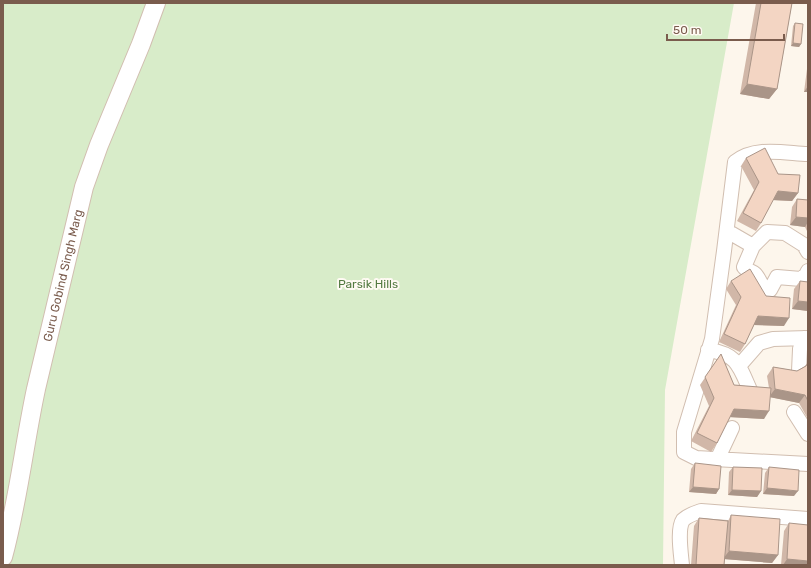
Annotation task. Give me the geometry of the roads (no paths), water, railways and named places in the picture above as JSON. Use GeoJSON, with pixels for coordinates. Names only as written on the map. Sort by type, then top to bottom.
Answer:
{"type":"FeatureCollection","features":[{"type":"Feature","properties":{"kind":"street","name":"Guru Gobind Singh Marg"},"geometry":{"type":"LineString","coordinates":[[3,557],[16,502],[34,396],[84,187],[96,152],[141,44],[156,3]]}},
{"type":"Feature","properties":{"kind":"street"},"geometry":{"type":"LineString","coordinates":[[808,154],[741,157],[735,162],[712,339],[684,432],[684,452],[696,458],[808,464]]}},
{"type":"Feature","properties":{"kind":"street"},"geometry":{"type":"LineString","coordinates":[[727,231],[753,246]]}},
{"type":"Feature","properties":{"kind":"street"},"geometry":{"type":"LineString","coordinates":[[744,267],[753,246],[767,232],[785,233],[804,245],[808,252]]}},
{"type":"Feature","properties":{"kind":"street"},"geometry":{"type":"LineString","coordinates":[[721,273],[744,267]]}},
{"type":"Feature","properties":{"kind":"street"},"geometry":{"type":"LineString","coordinates":[[744,267],[746,270],[754,273],[766,291],[770,290],[777,277],[801,279],[808,271]]}},
{"type":"Feature","properties":{"kind":"street"},"geometry":{"type":"LineString","coordinates":[[739,366],[759,343],[773,339],[806,338]]}},
{"type":"Feature","properties":{"kind":"street"},"geometry":{"type":"LineString","coordinates":[[799,371],[800,349],[806,338]]}},
{"type":"Feature","properties":{"kind":"street"},"geometry":{"type":"LineString","coordinates":[[708,350],[727,355],[739,366],[750,390]]}},
{"type":"Feature","properties":{"kind":"street"},"geometry":{"type":"LineString","coordinates":[[794,412],[808,434]]}},
{"type":"Feature","properties":{"kind":"street"},"geometry":{"type":"LineString","coordinates":[[717,460],[732,428]]}},
{"type":"Feature","properties":{"kind":"street"},"geometry":{"type":"LineString","coordinates":[[682,565],[680,531],[683,521],[690,515],[701,511],[808,519]]}},
{"type":"Feature","properties":{"kind":"park label","name":"Parsik Hills"},"geometry":{"type":"Point","coordinates":[368,284]}}]}
